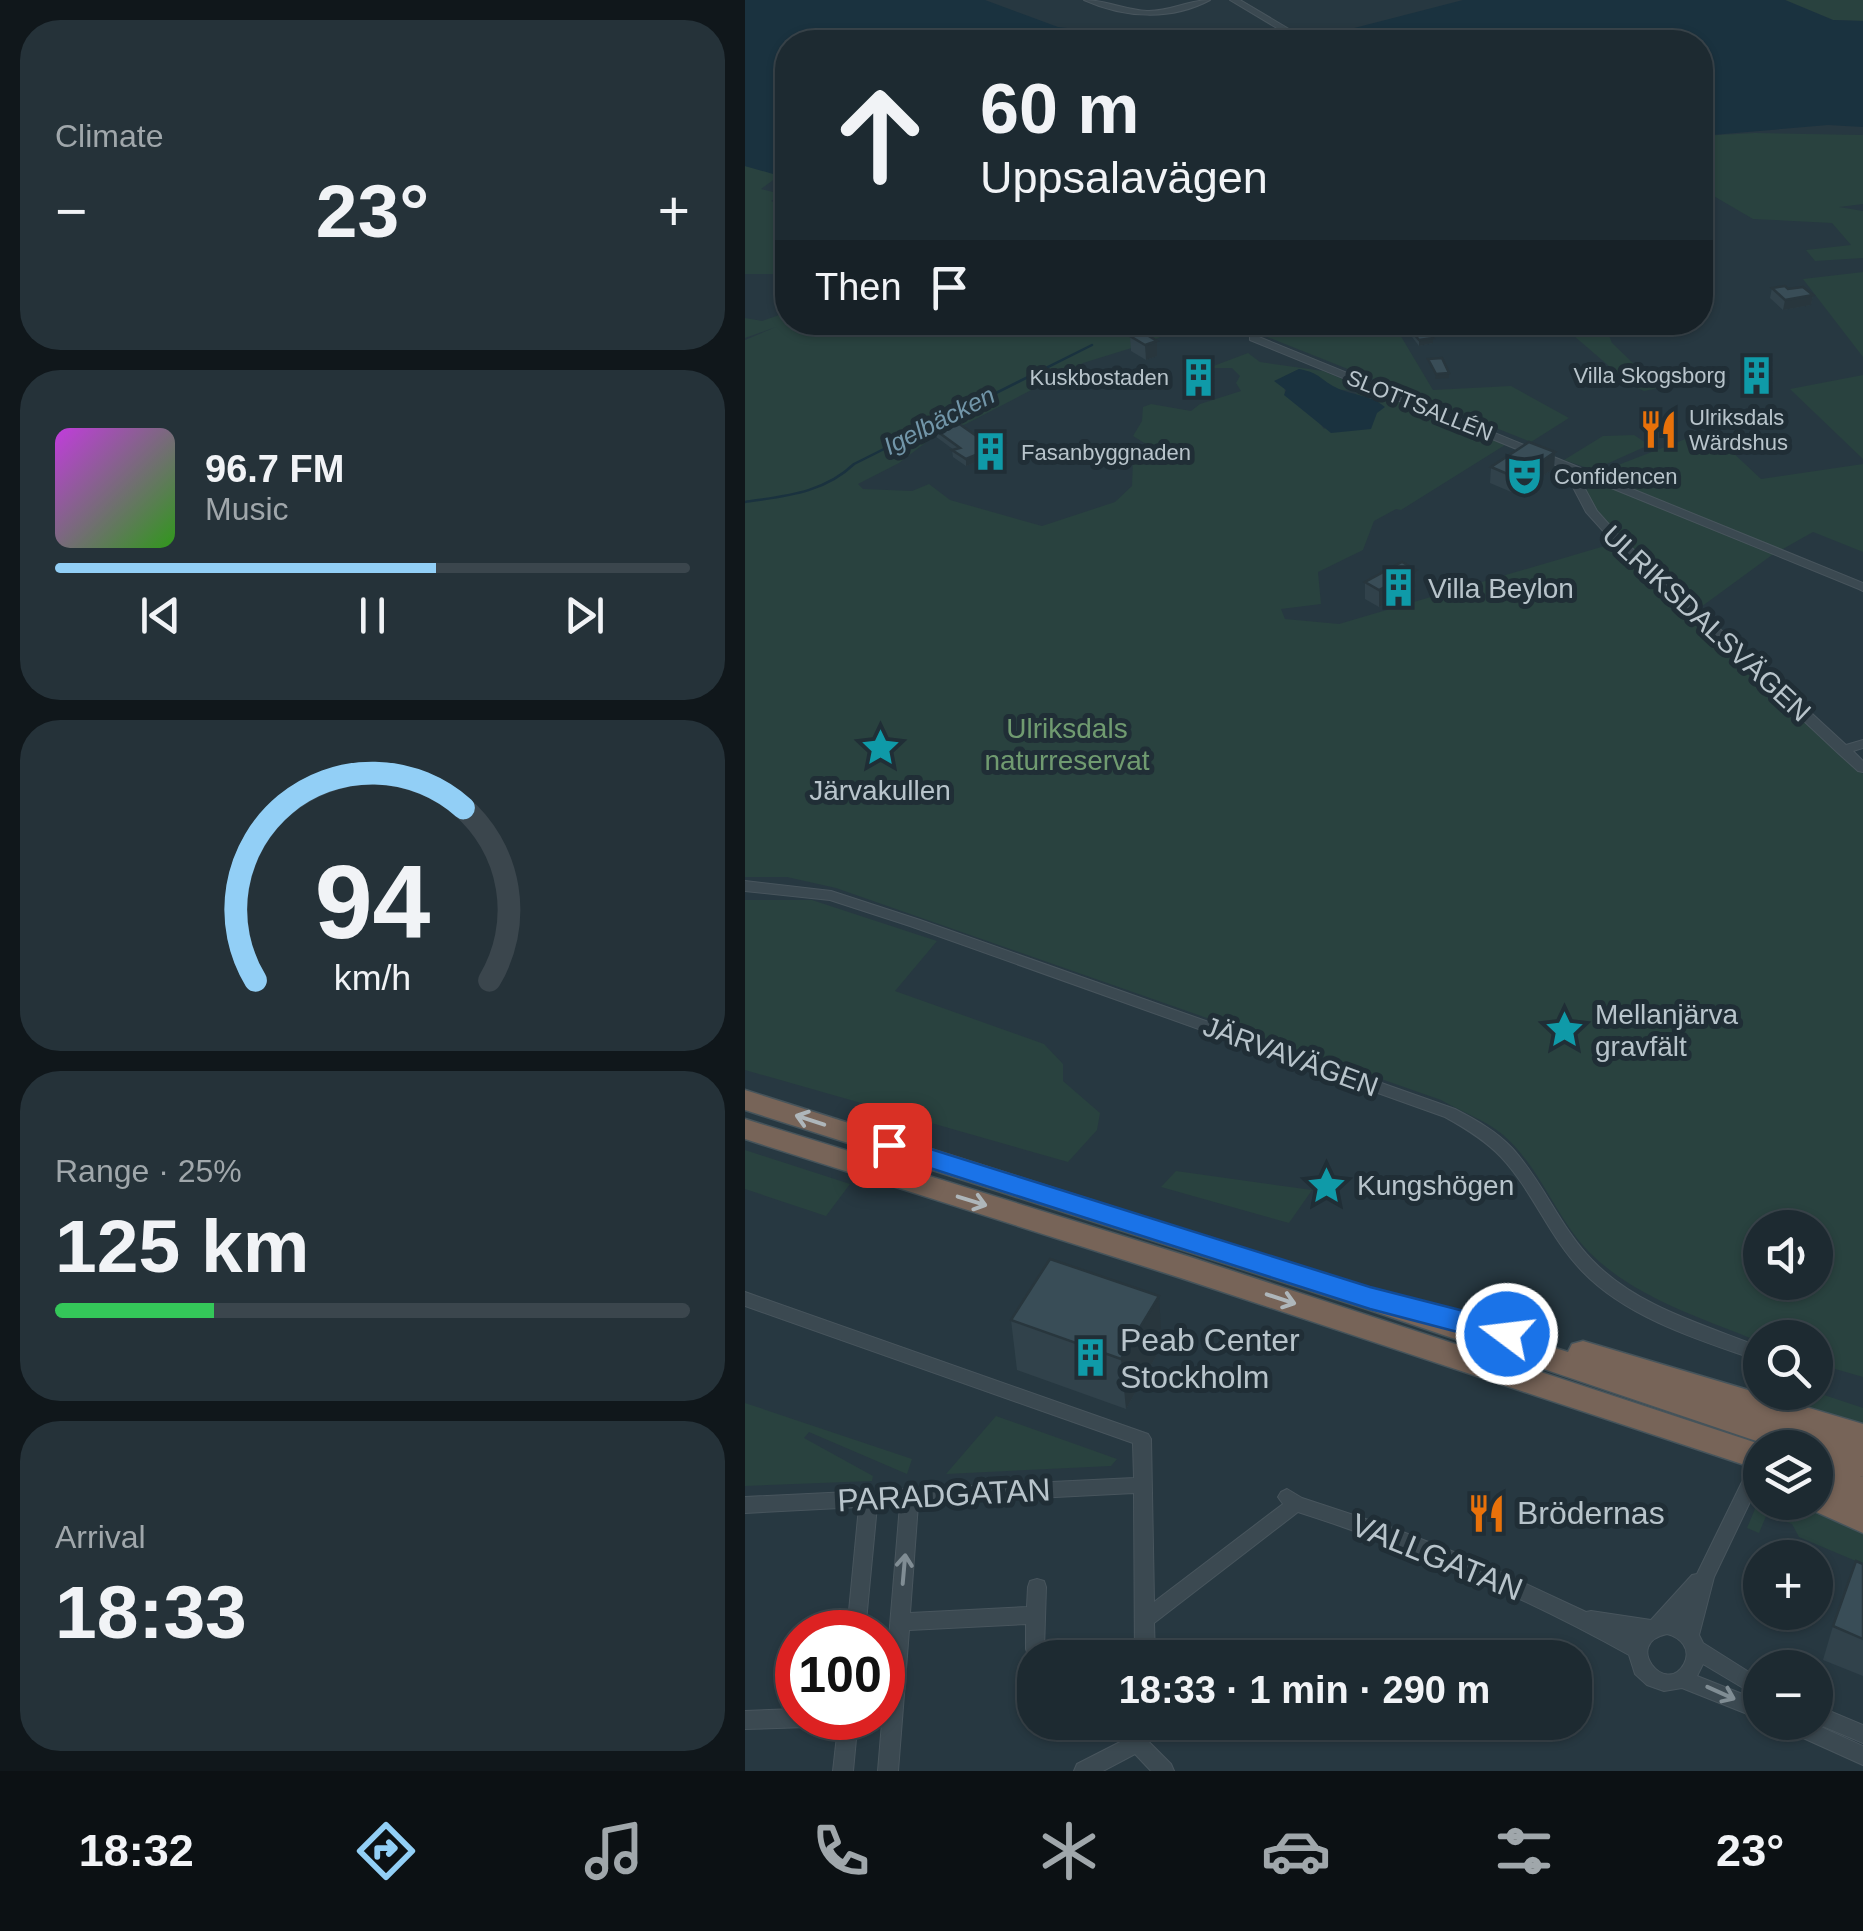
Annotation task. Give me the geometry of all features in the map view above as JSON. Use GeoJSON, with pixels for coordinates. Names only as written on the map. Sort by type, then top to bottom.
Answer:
{"type":"FeatureCollection","features":[{"type":"Feature","properties":{"kind":"highway"},"geometry":{"type":"LineString","coordinates":[[745,1100],[1370,1298],[1863,1463]]}},
{"type":"Feature","properties":{"kind":"highway"},"geometry":{"type":"LineString","coordinates":[[745,1129],[1187,1268],[1618,1411],[1743,1464]]}},
{"type":"Feature","properties":{"kind":"highway"},"geometry":{"type":"LineString","coordinates":[[1370,1298],[1645,1369],[1863,1437]]}},
{"type":"Feature","properties":{"kind":"highway"},"geometry":{"type":"LineString","coordinates":[[1833,1480],[1863,1490]]}},
{"type":"Feature","properties":{"kind":"highway"},"geometry":{"type":"LineString","coordinates":[[1833,1505],[1863,1519]]}},
{"type":"Feature","properties":{"kind":"street"},"geometry":{"type":"LineString","coordinates":[[1088,0],[1150,16],[1169,14],[1206,0]]}},
{"type":"Feature","properties":{"kind":"street"},"geometry":{"type":"LineString","coordinates":[[1234,0],[1279,30]]}},
{"type":"Feature","properties":{"kind":"street","name":"SLOTTSALLÉN"},"geometry":{"type":"LineString","coordinates":[[1254,338],[1863,587]]}},
{"type":"Feature","properties":{"kind":"street","name":"ULRIKSDALSVÄGEN"},"geometry":{"type":"LineString","coordinates":[[1567,466],[1592,512],[1618,541],[1863,768]]}},
{"type":"Feature","properties":{"kind":"street"},"geometry":{"type":"LineString","coordinates":[[1843,750],[1863,744]]}},
{"type":"Feature","properties":{"kind":"street","name":"JÄRVAVÄGEN"},"geometry":{"type":"LineString","coordinates":[[745,886],[831,896],[915,923],[1450,1113],[1470,1123],[1511,1156],[1562,1238],[1599,1278],[1656,1312],[1743,1347]]}},
{"type":"Feature","properties":{"kind":"street"},"geometry":{"type":"LineString","coordinates":[[745,1299],[1142,1439],[1145,1640]]}},
{"type":"Feature","properties":{"kind":"street","name":"PARADGATAN"},"geometry":{"type":"LineString","coordinates":[[745,1505],[1143,1486]]}},
{"type":"Feature","properties":{"kind":"street"},"geometry":{"type":"LineString","coordinates":[[1705,1572],[1677,1609],[1643,1634],[1636,1649],[1638,1661],[1652,1677],[1673,1682],[1695,1666],[1691,1618],[1705,1572],[1743,1497]]}},
{"type":"Feature","properties":{"kind":"street"},"geometry":{"type":"LineString","coordinates":[[900,1610],[909,1498]]}},
{"type":"Feature","properties":{"kind":"street"},"geometry":{"type":"LineString","coordinates":[[858,1610],[869,1500]]}},
{"type":"Feature","properties":{"kind":"street","name":"VALLGATAN"},"geometry":{"type":"LineString","coordinates":[[1144,1620],[1291,1500],[1365,1524],[1576,1616],[1636,1649]]}},
{"type":"Feature","properties":{"kind":"street"},"geometry":{"type":"LineString","coordinates":[[1035,1640],[1037,1587]]}},
{"type":"Feature","properties":{"kind":"street"},"geometry":{"type":"LineString","coordinates":[[905,1622],[1036,1614]]}},
{"type":"Feature","properties":{"kind":"street","name":"VALLGATAN"},"geometry":{"type":"LineString","coordinates":[[1576,1616],[1654,1628]]}},
{"type":"Feature","properties":{"kind":"street"},"geometry":{"type":"LineString","coordinates":[[1654,1628],[1679,1631],[1743,1678]]}},
{"type":"Feature","properties":{"kind":"street"},"geometry":{"type":"LineString","coordinates":[[1682,1679],[1743,1703]]}},
{"type":"Feature","properties":{"kind":"street"},"geometry":{"type":"LineString","coordinates":[[745,1720],[775,1719]]}},
{"type":"Feature","properties":{"kind":"street"},"geometry":{"type":"LineString","coordinates":[[1833,1722],[1863,1734]]}},
{"type":"Feature","properties":{"kind":"street"},"geometry":{"type":"LineString","coordinates":[[843,1771],[846,1740]]}},
{"type":"Feature","properties":{"kind":"street"},"geometry":{"type":"LineString","coordinates":[[888,1771],[890,1740]]}},
{"type":"Feature","properties":{"kind":"street"},"geometry":{"type":"LineString","coordinates":[[1084,1771],[1129,1740]]}},
{"type":"Feature","properties":{"kind":"street"},"geometry":{"type":"LineString","coordinates":[[1144,1740],[1164,1771]]}},
{"type":"Feature","properties":{"kind":"street"},"geometry":{"type":"LineString","coordinates":[[1828,1740],[1863,1756]]}},
{"type":"Feature","properties":{"kind":"green space"},"geometry":{"type":"Polygon","coordinates":[[[1785,0],[1863,0],[1863,21],[1833,20],[1785,0]]]}},
{"type":"Feature","properties":{"kind":"green space"},"geometry":{"type":"Polygon","coordinates":[[[1713,135],[1863,135],[1863,204],[1839,207],[1863,211],[1863,258],[1815,261],[1806,250],[1851,245],[1832,223],[1753,219],[1713,196],[1713,135]]]}},
{"type":"Feature","properties":{"kind":"green space"},"geometry":{"type":"Polygon","coordinates":[[[745,166],[775,174],[775,179],[761,189],[775,192],[771,201],[775,203],[775,274],[745,274],[745,166]]]}},
{"type":"Feature","properties":{"kind":"green space"},"geometry":{"type":"Polygon","coordinates":[[[1863,272],[1863,357],[1803,279],[1863,272]]]}},
{"type":"Feature","properties":{"kind":"green space","name":"Ulriksdals naturreservat"},"geometry":{"type":"Polygon","coordinates":[[[775,316],[775,327],[745,338],[745,318],[762,321],[775,316]]]}},
{"type":"Feature","properties":{"kind":"green space","name":"Ulriksdals naturreservat"},"geometry":{"type":"Polygon","coordinates":[[[775,327],[775,335],[1165,335],[1083,363],[933,437],[899,463],[858,484],[863,489],[912,491],[929,484],[950,500],[1042,526],[1115,502],[1132,486],[1133,460],[1151,447],[1133,436],[1142,421],[1143,407],[1151,404],[1191,411],[1200,404],[1241,391],[1236,383],[1240,376],[1232,368],[1208,368],[1248,353],[1260,362],[1323,371],[1505,445],[1401,510],[1374,521],[1363,550],[1318,572],[1321,604],[1281,609],[1285,619],[1339,624],[1608,545],[1618,546],[1863,774],[1863,1377],[1833,1368],[1833,1320],[1743,1320],[1743,1335],[1670,1305],[1627,1282],[1577,1238],[1527,1161],[1502,1134],[1441,1100],[836,888],[787,877],[745,877],[745,340],[775,327]],[[1299,369],[1284,377],[1285,395],[1313,414],[1324,429],[1358,392],[1337,389],[1299,369]]]}},
{"type":"Feature","properties":{"kind":"green space"},"geometry":{"type":"Polygon","coordinates":[[[1262,335],[1400,335],[1433,390],[1511,386],[1569,418],[1531,442],[1262,335]]]}},
{"type":"Feature","properties":{"kind":"green space"},"geometry":{"type":"Polygon","coordinates":[[[1573,335],[1609,335],[1612,343],[1659,388],[1644,391],[1631,385],[1573,335]]]}},
{"type":"Feature","properties":{"kind":"green space"},"geometry":{"type":"Polygon","coordinates":[[[1863,375],[1863,459],[1790,389],[1863,375]]]}},
{"type":"Feature","properties":{"kind":"green space"},"geometry":{"type":"Polygon","coordinates":[[[1703,432],[1713,434],[1761,479],[1863,464],[1863,552],[1813,532],[1772,555],[1701,607],[1622,540],[1584,493],[1605,470],[1688,438],[1695,442],[1709,437],[1703,432]]]}},
{"type":"Feature","properties":{"kind":"green space"},"geometry":{"type":"Polygon","coordinates":[[[1634,435],[1649,445],[1593,470],[1564,460],[1603,436],[1634,435]]]}},
{"type":"Feature","properties":{"kind":"green space"},"geometry":{"type":"Polygon","coordinates":[[[745,900],[812,900],[937,941],[895,991],[1044,1044],[1063,1064],[1063,1081],[1100,1113],[1097,1130],[1068,1162],[745,1070],[745,900]]]}},
{"type":"Feature","properties":{"kind":"green space"},"geometry":{"type":"Polygon","coordinates":[[[745,1150],[850,1184],[826,1216],[745,1189],[745,1150]]]}},
{"type":"Feature","properties":{"kind":"green space"},"geometry":{"type":"Polygon","coordinates":[[[1176,1171],[1312,1190],[1289,1223],[1161,1187],[1176,1171]]]}},
{"type":"Feature","properties":{"kind":"green space"},"geometry":{"type":"Polygon","coordinates":[[[1833,1398],[1863,1408],[1863,1426],[1816,1410],[1833,1410],[1833,1398]]]}},
{"type":"Feature","properties":{"kind":"green space"},"geometry":{"type":"Polygon","coordinates":[[[745,1403],[912,1459],[907,1474],[809,1432],[804,1438],[873,1476],[872,1481],[745,1486],[745,1403]]]}},
{"type":"Feature","properties":{"kind":"green space"},"geometry":{"type":"Polygon","coordinates":[[[996,1416],[1117,1459],[1111,1466],[946,1474],[996,1416]]]}},
{"type":"Feature","properties":{"kind":"green space"},"geometry":{"type":"Polygon","coordinates":[[[1833,1517],[1863,1531],[1863,1564],[1833,1551],[1833,1540],[1799,1537],[1792,1524],[1782,1520],[1833,1517]]]}},
{"type":"Feature","properties":{"kind":"green space"},"geometry":{"type":"Polygon","coordinates":[[[1750,1520],[1764,1520],[1759,1533],[1747,1528],[1750,1520]]]}},
{"type":"Feature","properties":{"kind":"water"},"geometry":{"type":"Polygon","coordinates":[[[745,0],[985,0],[1058,27],[1084,30],[775,30],[775,175],[745,166],[745,0]]]}},
{"type":"Feature","properties":{"kind":"water"},"geometry":{"type":"Polygon","coordinates":[[[1463,0],[1785,0],[1833,20],[1863,21],[1863,127],[1828,125],[1713,135],[1713,30],[1347,30],[1463,0]]]}},
{"type":"Feature","properties":{"kind":"water"},"geometry":{"type":"Polygon","coordinates":[[[1299,369],[1385,407],[1377,413],[1371,429],[1331,433],[1284,395],[1286,390],[1274,381],[1299,369]]]}},
{"type":"Feature","properties":{"kind":"building"},"geometry":{"type":"Polygon","coordinates":[[[1803,287],[1813,295],[1785,300],[1772,288],[1803,287]]]}},
{"type":"Feature","properties":{"kind":"building"},"geometry":{"type":"Polygon","coordinates":[[[1147,335],[1157,341],[1145,345],[1130,336],[1147,335]]]}},
{"type":"Feature","properties":{"kind":"building"},"geometry":{"type":"Polygon","coordinates":[[[1415,335],[1433,338],[1419,340],[1415,335]]]}},
{"type":"Feature","properties":{"kind":"building"},"geometry":{"type":"Polygon","coordinates":[[[1442,358],[1449,373],[1436,374],[1428,359],[1442,358]]]}},
{"type":"Feature","properties":{"kind":"building"},"geometry":{"type":"Polygon","coordinates":[[[1757,359],[1769,369],[1753,372],[1742,362],[1757,359]]]}},
{"type":"Feature","properties":{"kind":"building"},"geometry":{"type":"Polygon","coordinates":[[[955,421],[981,439],[992,435],[1005,443],[966,459],[952,450],[960,448],[934,429],[955,421]]]}},
{"type":"Feature","properties":{"kind":"building"},"geometry":{"type":"Polygon","coordinates":[[[1529,442],[1555,452],[1517,478],[1491,467],[1529,442]]]}},
{"type":"Feature","properties":{"kind":"building"},"geometry":{"type":"Polygon","coordinates":[[[1402,562],[1416,570],[1379,590],[1365,582],[1402,562]]]}},
{"type":"Feature","properties":{"kind":"building"},"geometry":{"type":"Polygon","coordinates":[[[1050,1259],[1159,1296],[1121,1359],[1011,1320],[1050,1259]]]}},
{"type":"Feature","properties":{"kind":"building"},"geometry":{"type":"Polygon","coordinates":[[[1856,1561],[1863,1564],[1863,1639],[1833,1626],[1856,1561]]]}},
{"type":"Feature","properties":{"kind":"waterway","name":"Igelbäcken"},"geometry":{"type":"LineString","coordinates":[[745,502],[817,487],[854,464],[1092,345]]}},
{"type":"Feature","properties":{"kind":"place","name":"Villa Skogsborg"},"geometry":{"type":"Point","coordinates":[1756,375]}},
{"type":"Feature","properties":{"kind":"place","name":"Kuskbostaden"},"geometry":{"type":"Point","coordinates":[1199,377]}},
{"type":"Feature","properties":{"kind":"place","name":"Ulriksdals Wärdshus"},"geometry":{"type":"Point","coordinates":[1659,430]}},
{"type":"Feature","properties":{"kind":"place","name":"Fasanbyggnaden"},"geometry":{"type":"Point","coordinates":[991,452]}},
{"type":"Feature","properties":{"kind":"place","name":"Confidencen"},"geometry":{"type":"Point","coordinates":[1524,476]}},
{"type":"Feature","properties":{"kind":"place","name":"Villa Beylon"},"geometry":{"type":"Point","coordinates":[1398,588]}},
{"type":"Feature","properties":{"kind":"place","name":"Järvakullen"},"geometry":{"type":"Point","coordinates":[880,748]}},
{"type":"Feature","properties":{"kind":"place","name":"Mellanjärva gravfält"},"geometry":{"type":"Point","coordinates":[1565,1030]}},
{"type":"Feature","properties":{"kind":"place","name":"Kungshögen"},"geometry":{"type":"Point","coordinates":[1327,1185]}},
{"type":"Feature","properties":{"kind":"place","name":"Peab Center Stockholm"},"geometry":{"type":"Point","coordinates":[1090,1358]}},
{"type":"Feature","properties":{"kind":"place","name":"Brödernas"},"geometry":{"type":"Point","coordinates":[1487,1513]}},
{"type":"Feature","properties":{"kind":"route"},"geometry":{"type":"LineString","coordinates":[[889,1145],[1370,1298],[1507,1334]]}}]}
